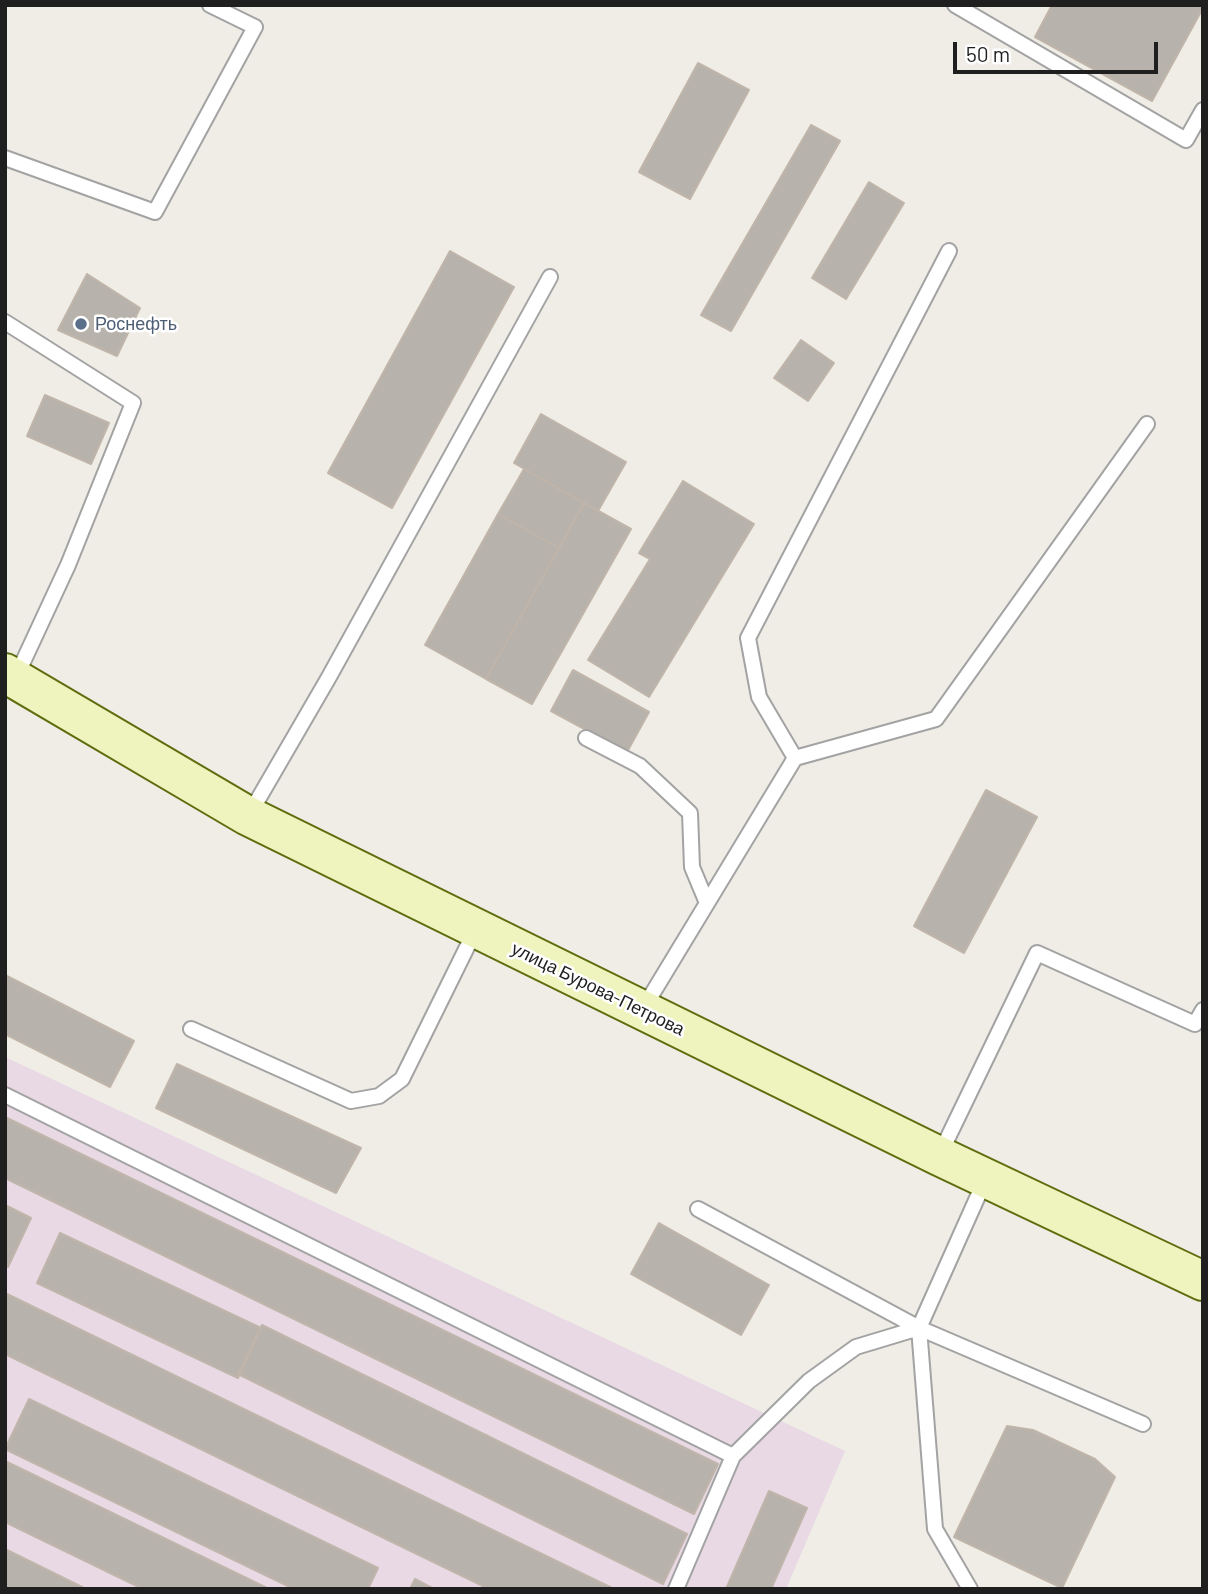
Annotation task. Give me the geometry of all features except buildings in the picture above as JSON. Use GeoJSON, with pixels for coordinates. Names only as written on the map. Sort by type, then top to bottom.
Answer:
{"type":"FeatureCollection","features":[{"type":"Feature","properties":{"kind":"main road","name":"улица Бурова-Петрова"},"geometry":{"type":"LineString","coordinates":[[10,676],[248,816],[939,1156],[1203,1281]]}},
{"type":"Feature","properties":{"kind":"lane"},"geometry":{"type":"LineString","coordinates":[[5,158],[155,212],[255,27],[210,5]]}},
{"type":"Feature","properties":{"kind":"lane"},"geometry":{"type":"LineString","coordinates":[[955,5],[1186,140],[1203,110]]}},
{"type":"Feature","properties":{"kind":"lane"},"geometry":{"type":"LineString","coordinates":[[795,758],[759,697],[748,638],[949,251]]}},
{"type":"Feature","properties":{"kind":"lane"},"geometry":{"type":"LineString","coordinates":[[248,816],[329,677],[550,277]]}},
{"type":"Feature","properties":{"kind":"lane"},"geometry":{"type":"LineString","coordinates":[[5,322],[133,403],[68,565],[10,676]]}},
{"type":"Feature","properties":{"kind":"lane"},"geometry":{"type":"LineString","coordinates":[[642,1010],[795,758],[936,719],[1147,424]]}},
{"type":"Feature","properties":{"kind":"lane"},"geometry":{"type":"LineString","coordinates":[[586,738],[640,766],[690,813],[692,867],[707,903]]}},
{"type":"Feature","properties":{"kind":"lane"},"geometry":{"type":"LineString","coordinates":[[191,1029],[351,1101],[379,1096],[402,1079],[476,930]]}},
{"type":"Feature","properties":{"kind":"lane"},"geometry":{"type":"LineString","coordinates":[[939,1156],[1037,953],[1195,1024],[1203,1010]]}},
{"type":"Feature","properties":{"kind":"lane"},"geometry":{"type":"LineString","coordinates":[[5,1095],[733,1456]]}},
{"type":"Feature","properties":{"kind":"lane"},"geometry":{"type":"LineString","coordinates":[[970,1589],[935,1529],[919,1328],[986,1177]]}},
{"type":"Feature","properties":{"kind":"lane"},"geometry":{"type":"LineString","coordinates":[[698,1209],[919,1328],[1143,1424]]}},
{"type":"Feature","properties":{"kind":"lane"},"geometry":{"type":"LineString","coordinates":[[676,1589],[733,1456],[809,1381],[856,1347],[919,1328]]}},
{"type":"Feature","properties":{"kind":"shaded area"},"geometry":{"type":"Polygon","coordinates":[[[5,1057],[845,1451],[786,1589],[5,1589],[5,1057]]]}},
{"type":"Feature","properties":{"kind":"place","name":"Роснефть"},"geometry":{"type":"Point","coordinates":[81,324]}}]}
